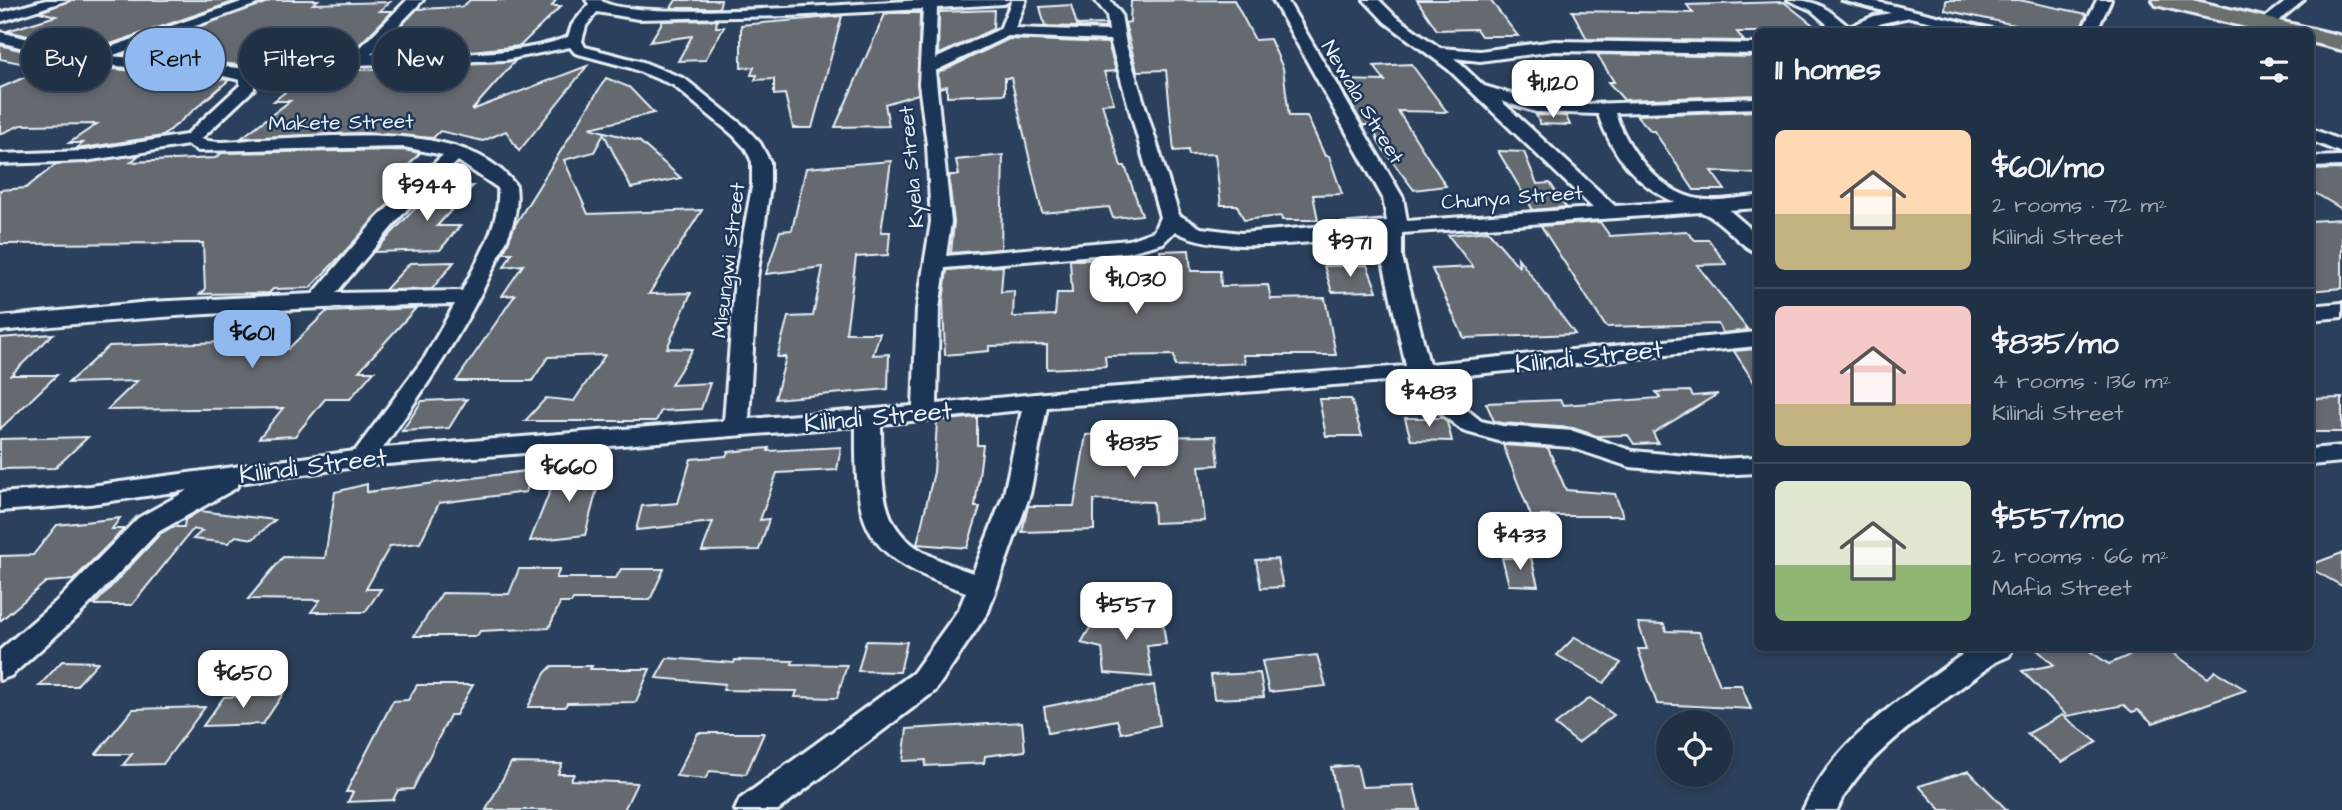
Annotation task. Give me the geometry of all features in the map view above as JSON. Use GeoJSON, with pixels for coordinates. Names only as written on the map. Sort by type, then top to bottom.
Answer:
{"type":"FeatureCollection","features":[{"type":"Feature","properties":{"kind":"main road"},"geometry":{"type":"LineString","coordinates":[[2164,0],[2282,28]]}},
{"type":"Feature","properties":{"kind":"main road"},"geometry":{"type":"LineString","coordinates":[[2314,36],[2342,43]]}},
{"type":"Feature","properties":{"kind":"street"},"geometry":{"type":"LineString","coordinates":[[0,19],[61,0]]}},
{"type":"Feature","properties":{"kind":"street"},"geometry":{"type":"LineString","coordinates":[[111,52],[261,0]]}},
{"type":"Feature","properties":{"kind":"street"},"geometry":{"type":"LineString","coordinates":[[359,58],[401,12],[416,0]]}},
{"type":"Feature","properties":{"kind":"street"},"geometry":{"type":"LineString","coordinates":[[359,60],[533,52],[563,46],[575,36],[594,2],[613,12],[638,15],[1004,0]]}},
{"type":"Feature","properties":{"kind":"street"},"geometry":{"type":"LineString","coordinates":[[1006,32],[1019,0]]}},
{"type":"Feature","properties":{"kind":"street"},"geometry":{"type":"LineString","coordinates":[[937,255],[978,257],[1129,246],[1152,241],[1169,227],[1170,217],[1117,36],[1114,14],[1102,0]]}},
{"type":"Feature","properties":{"kind":"street","name":"Newala Street"},"geometry":{"type":"LineString","coordinates":[[1280,0],[1310,58],[1393,198],[1397,221],[1392,228],[1392,257],[1419,372]]}},
{"type":"Feature","properties":{"kind":"street"},"geometry":{"type":"LineString","coordinates":[[1371,0],[1398,28],[1435,52],[1477,89],[1542,154],[1611,214]]}},
{"type":"Feature","properties":{"kind":"street"},"geometry":{"type":"LineString","coordinates":[[1795,0],[1816,7],[1841,28]]}},
{"type":"Feature","properties":{"kind":"street"},"geometry":{"type":"LineString","coordinates":[[1849,0],[1981,28]]}},
{"type":"Feature","properties":{"kind":"street"},"geometry":{"type":"LineString","coordinates":[[2090,28],[2105,0]]}},
{"type":"Feature","properties":{"kind":"street"},"geometry":{"type":"LineString","coordinates":[[2266,24],[2297,0]]}},
{"type":"Feature","properties":{"kind":"street","name":"Kyela Street"},"geometry":{"type":"LineString","coordinates":[[925,413],[928,309],[937,255],[940,195],[929,111],[928,19],[932,2]]}},
{"type":"Feature","properties":{"kind":"street"},"geometry":{"type":"LineString","coordinates":[[575,36],[638,15]]}},
{"type":"Feature","properties":{"kind":"street"},"geometry":{"type":"LineString","coordinates":[[1860,28],[1879,19],[1924,15]]}},
{"type":"Feature","properties":{"kind":"street"},"geometry":{"type":"LineString","coordinates":[[929,68],[1006,32],[1082,32],[1117,36]]}},
{"type":"Feature","properties":{"kind":"street","name":"Misungwi Street"},"geometry":{"type":"LineString","coordinates":[[575,36],[580,50],[637,65],[679,82],[739,131],[754,147],[761,162],[761,187],[745,291],[736,428]]}},
{"type":"Feature","properties":{"kind":"street"},"geometry":{"type":"LineString","coordinates":[[0,37],[21,42]]}},
{"type":"Feature","properties":{"kind":"street"},"geometry":{"type":"LineString","coordinates":[[1435,52],[1480,56],[1554,46],[1754,49]]}},
{"type":"Feature","properties":{"kind":"street"},"geometry":{"type":"LineString","coordinates":[[111,62],[239,80]]}},
{"type":"Feature","properties":{"kind":"street","name":"Makete Street"},"geometry":{"type":"LineString","coordinates":[[239,84],[192,139],[198,146],[404,142],[435,145],[457,152],[493,172],[507,186],[509,206],[505,222],[471,297],[435,359],[363,458]]}},
{"type":"Feature","properties":{"kind":"street"},"geometry":{"type":"LineString","coordinates":[[1477,89],[1536,107],[1562,110],[1754,103]]}},
{"type":"Feature","properties":{"kind":"street"},"geometry":{"type":"LineString","coordinates":[[1605,109],[1629,162],[1643,177],[1720,213],[1754,243]]}},
{"type":"Feature","properties":{"kind":"street"},"geometry":{"type":"LineString","coordinates":[[2314,136],[2342,148]]}},
{"type":"Feature","properties":{"kind":"street"},"geometry":{"type":"LineString","coordinates":[[0,174],[68,158],[192,139]]}},
{"type":"Feature","properties":{"kind":"street"},"geometry":{"type":"LineString","coordinates":[[319,300],[378,226],[418,184],[457,152]]}},
{"type":"Feature","properties":{"kind":"street"},"geometry":{"type":"LineString","coordinates":[[0,159],[68,158]]}},
{"type":"Feature","properties":{"kind":"street"},"geometry":{"type":"LineString","coordinates":[[2314,162],[2342,161]]}},
{"type":"Feature","properties":{"kind":"street"},"geometry":{"type":"LineString","coordinates":[[1739,227],[1745,210],[1754,202]]}},
{"type":"Feature","properties":{"kind":"street","name":"Chunya Street"},"geometry":{"type":"LineString","coordinates":[[1170,217],[1182,229],[1201,237],[1241,239],[1754,202]]}},
{"type":"Feature","properties":{"kind":"street"},"geometry":{"type":"LineString","coordinates":[[0,324],[149,309],[319,300],[471,297]]}},
{"type":"Feature","properties":{"kind":"street"},"geometry":{"type":"LineString","coordinates":[[2314,313],[2342,310]]}},
{"type":"Feature","properties":{"kind":"street","name":"Kilindi Street"},"geometry":{"type":"LineString","coordinates":[[0,502],[90,495],[250,471],[363,458],[925,413],[1036,401],[1419,372],[1754,339]]}},
{"type":"Feature","properties":{"kind":"street"},"geometry":{"type":"LineString","coordinates":[[1419,372],[1457,416],[1481,430],[1573,439],[1630,459],[1718,467],[1754,466]]}},
{"type":"Feature","properties":{"kind":"street"},"geometry":{"type":"LineString","coordinates":[[752,810],[924,682],[973,612],[1017,494],[1036,401]]}},
{"type":"Feature","properties":{"kind":"street"},"geometry":{"type":"LineString","coordinates":[[869,417],[872,512],[882,536],[908,559],[982,587]]}},
{"type":"Feature","properties":{"kind":"street"},"geometry":{"type":"LineString","coordinates":[[2314,457],[2342,454]]}},
{"type":"Feature","properties":{"kind":"street"},"geometry":{"type":"LineString","coordinates":[[0,668],[69,607],[148,525],[177,507],[250,471]]}},
{"type":"Feature","properties":{"kind":"street"},"geometry":{"type":"LineString","coordinates":[[1820,810],[1824,796],[1851,762],[1991,651]]}},
{"type":"Feature","properties":{"kind":"building"},"geometry":{"type":"Polygon","coordinates":[[[71,0],[239,0],[157,28],[125,28],[125,39],[111,44],[111,28],[21,28],[21,34],[7,31],[56,16],[40,12],[71,0]]]}},
{"type":"Feature","properties":{"kind":"building"},"geometry":{"type":"Polygon","coordinates":[[[270,0],[318,0],[313,4],[390,2],[379,11],[393,11],[373,28],[359,45],[359,28],[239,28],[239,65],[225,64],[225,28],[194,28],[270,0]]]}},
{"type":"Feature","properties":{"kind":"building"},"geometry":{"type":"Polygon","coordinates":[[[470,0],[556,0],[552,6],[561,6],[520,46],[469,51],[469,28],[399,28],[417,9],[462,7],[470,0]]]}},
{"type":"Feature","properties":{"kind":"building"},"geometry":{"type":"Polygon","coordinates":[[[676,0],[721,0],[719,8],[671,8],[676,0]]]}},
{"type":"Feature","properties":{"kind":"building"},"geometry":{"type":"Polygon","coordinates":[[[1234,0],[1255,40],[1270,39],[1283,68],[1289,116],[1307,116],[1325,156],[1329,156],[1342,194],[1313,195],[1318,220],[1282,220],[1281,216],[1244,220],[1237,205],[1221,205],[1215,154],[1189,155],[1188,150],[1174,151],[1166,70],[1137,71],[1125,23],[1130,22],[1131,1],[1234,0]]]}},
{"type":"Feature","properties":{"kind":"building"},"geometry":{"type":"Polygon","coordinates":[[[1417,0],[1490,0],[1518,36],[1481,36],[1476,29],[1437,30],[1417,0]]]}},
{"type":"Feature","properties":{"kind":"building"},"geometry":{"type":"Polygon","coordinates":[[[1946,0],[2019,0],[2087,14],[2081,28],[2029,28],[1945,10],[1946,0]]]}},
{"type":"Feature","properties":{"kind":"building"},"geometry":{"type":"Polygon","coordinates":[[[1784,2],[1817,28],[1754,28],[1754,32],[1737,32],[1744,41],[1587,39],[1572,11],[1693,13],[1687,5],[1784,2]]]}},
{"type":"Feature","properties":{"kind":"building"},"geometry":{"type":"Polygon","coordinates":[[[1071,5],[1077,25],[1105,24],[1106,28],[1045,26],[1040,7],[1071,5]]]}},
{"type":"Feature","properties":{"kind":"building"},"geometry":{"type":"Polygon","coordinates":[[[994,10],[993,29],[938,55],[939,12],[994,10]]]}},
{"type":"Feature","properties":{"kind":"building"},"geometry":{"type":"Polygon","coordinates":[[[920,13],[918,94],[885,104],[889,126],[835,127],[885,14],[920,13]]]}},
{"type":"Feature","properties":{"kind":"building"},"geometry":{"type":"Polygon","coordinates":[[[842,16],[812,128],[793,128],[785,94],[774,95],[774,79],[755,80],[757,75],[751,75],[754,67],[741,68],[741,25],[842,16]]]}},
{"type":"Feature","properties":{"kind":"building"},"geometry":{"type":"Polygon","coordinates":[[[717,20],[716,27],[724,27],[705,60],[678,61],[692,36],[650,42],[663,21],[717,20]]]}},
{"type":"Feature","properties":{"kind":"building"},"geometry":{"type":"Polygon","coordinates":[[[1009,39],[1108,43],[1116,71],[1104,72],[1114,103],[1102,104],[1121,166],[1125,166],[1142,215],[1113,218],[1109,207],[1042,213],[1011,78],[1005,78],[1005,94],[947,96],[947,86],[939,88],[938,73],[1009,39]]]}},
{"type":"Feature","properties":{"kind":"building"},"geometry":{"type":"Polygon","coordinates":[[[0,45],[21,50],[21,63],[0,59],[0,45]]]}},
{"type":"Feature","properties":{"kind":"building"},"geometry":{"type":"Polygon","coordinates":[[[1597,54],[1754,57],[1754,95],[1624,100],[1608,82],[1614,82],[1597,54]]]}},
{"type":"Feature","properties":{"kind":"building"},"geometry":{"type":"Polygon","coordinates":[[[515,61],[472,110],[587,66],[519,151],[506,131],[483,141],[440,131],[433,138],[361,133],[241,138],[290,101],[274,101],[286,91],[359,91],[359,70],[373,69],[373,91],[469,91],[469,64],[515,61]]]}},
{"type":"Feature","properties":{"kind":"building"},"geometry":{"type":"Polygon","coordinates":[[[1411,64],[1447,112],[1398,111],[1446,186],[1414,190],[1380,145],[1372,125],[1363,125],[1337,80],[1385,81],[1374,66],[1411,64]]]}},
{"type":"Feature","properties":{"kind":"building"},"geometry":{"type":"Polygon","coordinates":[[[111,69],[125,70],[125,91],[216,91],[163,136],[76,149],[83,143],[69,143],[97,124],[21,125],[0,134],[0,88],[21,79],[21,91],[111,91],[111,69]]]}},
{"type":"Feature","properties":{"kind":"building"},"geometry":{"type":"Polygon","coordinates":[[[606,78],[629,87],[654,113],[590,128],[639,141],[681,178],[631,188],[604,134],[594,152],[564,160],[588,214],[702,210],[649,294],[691,293],[667,348],[693,349],[671,385],[710,383],[701,409],[661,411],[656,421],[525,421],[546,398],[574,401],[605,355],[548,357],[532,381],[456,381],[515,295],[502,296],[523,265],[504,267],[512,253],[504,253],[515,225],[606,78]]]}},
{"type":"Feature","properties":{"kind":"building"},"geometry":{"type":"Polygon","coordinates":[[[1553,84],[1560,102],[1530,97],[1525,85],[1553,84]]]}},
{"type":"Feature","properties":{"kind":"building"},"geometry":{"type":"Polygon","coordinates":[[[1754,111],[1754,174],[1711,171],[1725,190],[1694,190],[1654,131],[1636,115],[1754,111]]]}},
{"type":"Feature","properties":{"kind":"building"},"geometry":{"type":"Polygon","coordinates":[[[1536,115],[1566,116],[1570,125],[1540,124],[1536,115]]]}},
{"type":"Feature","properties":{"kind":"building"},"geometry":{"type":"Polygon","coordinates":[[[404,150],[420,153],[389,186],[407,186],[310,288],[273,289],[269,293],[200,294],[205,290],[203,243],[0,244],[0,190],[26,188],[55,165],[139,155],[131,162],[215,158],[222,153],[404,150]]]}},
{"type":"Feature","properties":{"kind":"building"},"geometry":{"type":"Polygon","coordinates":[[[1498,151],[1524,152],[1537,184],[1550,183],[1566,207],[1533,210],[1498,151]]]}},
{"type":"Feature","properties":{"kind":"building"},"geometry":{"type":"Polygon","coordinates":[[[1003,155],[1001,249],[951,253],[954,222],[949,181],[950,175],[959,175],[956,160],[1003,155]]]}},
{"type":"Feature","properties":{"kind":"building"},"geometry":{"type":"Polygon","coordinates":[[[891,161],[881,232],[890,232],[888,255],[856,257],[846,333],[880,333],[873,355],[889,354],[888,389],[775,399],[786,357],[777,357],[788,317],[813,316],[823,267],[766,274],[780,231],[792,230],[806,168],[891,161]]]}},
{"type":"Feature","properties":{"kind":"building"},"geometry":{"type":"Polygon","coordinates":[[[2342,169],[2342,209],[2314,192],[2314,170],[2342,169]]]}},
{"type":"Feature","properties":{"kind":"building"},"geometry":{"type":"Polygon","coordinates":[[[436,186],[473,186],[437,226],[460,226],[440,250],[374,252],[436,186]]]}},
{"type":"Feature","properties":{"kind":"building"},"geometry":{"type":"Polygon","coordinates":[[[2342,219],[2342,288],[2314,291],[2314,221],[2342,219]]]}},
{"type":"Feature","properties":{"kind":"building"},"geometry":{"type":"Polygon","coordinates":[[[1600,222],[1610,236],[1686,231],[1695,240],[1709,240],[1726,264],[1697,265],[1748,330],[1723,333],[1718,324],[1606,327],[1541,226],[1600,222]]]}},
{"type":"Feature","properties":{"kind":"building"},"geometry":{"type":"Polygon","coordinates":[[[1488,231],[1519,267],[1518,258],[1575,334],[1464,338],[1432,269],[1473,267],[1448,235],[1488,231]]]}},
{"type":"Feature","properties":{"kind":"building"},"geometry":{"type":"Polygon","coordinates":[[[1189,250],[1191,271],[1220,271],[1221,286],[1268,285],[1271,299],[1325,298],[1336,355],[1243,355],[1245,363],[1175,366],[1174,355],[1105,356],[1106,366],[1047,369],[1047,345],[989,346],[989,351],[945,355],[943,301],[947,270],[1003,266],[1001,292],[1014,291],[1013,317],[1055,315],[1057,293],[1072,293],[1070,260],[1161,259],[1160,251],[1189,250]]]}},
{"type":"Feature","properties":{"kind":"building"},"geometry":{"type":"Polygon","coordinates":[[[454,262],[432,289],[385,290],[410,263],[454,262]]]}},
{"type":"Feature","properties":{"kind":"building"},"geometry":{"type":"Polygon","coordinates":[[[1367,265],[1377,291],[1332,292],[1324,266],[1367,265]]]}},
{"type":"Feature","properties":{"kind":"building"},"geometry":{"type":"Polygon","coordinates":[[[416,308],[359,371],[374,371],[350,399],[325,399],[295,436],[259,438],[283,408],[107,410],[137,381],[68,383],[109,346],[225,342],[221,346],[288,349],[326,312],[416,308]]]}},
{"type":"Feature","properties":{"kind":"building"},"geometry":{"type":"Polygon","coordinates":[[[53,334],[11,375],[57,375],[0,429],[0,338],[53,334]]]}},
{"type":"Feature","properties":{"kind":"building"},"geometry":{"type":"Polygon","coordinates":[[[1754,349],[1754,382],[1734,351],[1754,349]]]}},
{"type":"Feature","properties":{"kind":"building"},"geometry":{"type":"Polygon","coordinates":[[[1690,391],[1693,396],[1718,394],[1653,433],[1658,443],[1634,444],[1628,435],[1597,436],[1573,428],[1502,423],[1494,421],[1486,403],[1560,400],[1563,405],[1660,398],[1656,392],[1690,391]]]}},
{"type":"Feature","properties":{"kind":"building"},"geometry":{"type":"Polygon","coordinates":[[[2342,398],[2342,432],[2314,432],[2314,399],[2342,398]]]}},
{"type":"Feature","properties":{"kind":"building"},"geometry":{"type":"Polygon","coordinates":[[[467,399],[449,428],[402,431],[422,401],[467,399]]]}},
{"type":"Feature","properties":{"kind":"building"},"geometry":{"type":"Polygon","coordinates":[[[1319,399],[1351,399],[1362,436],[1326,436],[1319,399]]]}},
{"type":"Feature","properties":{"kind":"building"},"geometry":{"type":"Polygon","coordinates":[[[977,417],[977,445],[983,445],[975,507],[980,507],[967,548],[917,544],[934,472],[937,421],[977,417]]]}},
{"type":"Feature","properties":{"kind":"building"},"geometry":{"type":"Polygon","coordinates":[[[1405,418],[1443,418],[1447,422],[1452,441],[1411,440],[1405,418]]]}},
{"type":"Feature","properties":{"kind":"building"},"geometry":{"type":"Polygon","coordinates":[[[1118,433],[1119,437],[1216,436],[1219,465],[1199,466],[1205,521],[1154,523],[1153,502],[1094,500],[1094,530],[1022,532],[1028,506],[1074,506],[1086,435],[1118,433]]]}},
{"type":"Feature","properties":{"kind":"building"},"geometry":{"type":"Polygon","coordinates":[[[88,437],[55,468],[0,469],[0,439],[88,437]]]}},
{"type":"Feature","properties":{"kind":"building"},"geometry":{"type":"Polygon","coordinates":[[[1503,445],[1548,448],[1566,490],[1615,494],[1623,516],[1531,516],[1503,445]]]}},
{"type":"Feature","properties":{"kind":"building"},"geometry":{"type":"Polygon","coordinates":[[[841,447],[837,470],[777,473],[760,520],[769,519],[759,550],[702,551],[713,522],[636,530],[642,506],[678,503],[691,459],[769,448],[768,451],[841,447]]]}},
{"type":"Feature","properties":{"kind":"building"},"geometry":{"type":"Polygon","coordinates":[[[603,466],[585,535],[530,541],[558,471],[603,466]]]}},
{"type":"Feature","properties":{"kind":"building"},"geometry":{"type":"Polygon","coordinates":[[[533,470],[526,492],[439,503],[420,543],[390,546],[366,589],[381,589],[365,612],[311,612],[320,600],[248,599],[283,557],[325,558],[335,492],[367,484],[367,492],[533,470]]]}},
{"type":"Feature","properties":{"kind":"building"},"geometry":{"type":"Polygon","coordinates":[[[200,511],[275,520],[253,539],[236,536],[228,543],[193,539],[202,531],[193,529],[132,605],[94,605],[160,534],[172,527],[184,527],[185,520],[200,511]]]}},
{"type":"Feature","properties":{"kind":"building"},"geometry":{"type":"Polygon","coordinates":[[[120,518],[112,529],[124,529],[73,580],[46,582],[0,621],[0,556],[33,555],[57,525],[120,518]]]}},
{"type":"Feature","properties":{"kind":"building"},"geometry":{"type":"Polygon","coordinates":[[[2342,553],[2342,586],[2314,570],[2314,564],[2342,553]]]}},
{"type":"Feature","properties":{"kind":"building"},"geometry":{"type":"Polygon","coordinates":[[[1502,558],[1531,558],[1538,586],[1509,585],[1502,558]]]}},
{"type":"Feature","properties":{"kind":"building"},"geometry":{"type":"Polygon","coordinates":[[[1277,559],[1283,587],[1261,588],[1256,560],[1277,559]]]}},
{"type":"Feature","properties":{"kind":"building"},"geometry":{"type":"Polygon","coordinates":[[[519,569],[560,569],[556,578],[616,578],[621,569],[664,569],[650,600],[573,600],[571,603],[560,603],[549,628],[480,631],[477,636],[414,636],[442,593],[509,594],[519,569]]]}},
{"type":"Feature","properties":{"kind":"building"},"geometry":{"type":"Polygon","coordinates":[[[1101,609],[1134,619],[1162,616],[1166,644],[1147,646],[1152,677],[1105,673],[1102,648],[1081,643],[1101,609]]]}},
{"type":"Feature","properties":{"kind":"building"},"geometry":{"type":"Polygon","coordinates":[[[1638,623],[1664,624],[1666,631],[1699,632],[1720,685],[1741,685],[1751,709],[1657,704],[1638,649],[1647,649],[1638,623]]]}},
{"type":"Feature","properties":{"kind":"building"},"geometry":{"type":"Polygon","coordinates":[[[1575,637],[1621,663],[1604,683],[1557,655],[1575,637]]]}},
{"type":"Feature","properties":{"kind":"building"},"geometry":{"type":"Polygon","coordinates":[[[866,641],[907,642],[900,672],[858,671],[866,641]]]}},
{"type":"Feature","properties":{"kind":"building"},"geometry":{"type":"Polygon","coordinates":[[[2038,651],[2090,651],[2109,664],[2139,651],[2170,651],[2208,678],[2215,671],[2246,690],[2153,723],[2138,710],[2132,712],[2124,705],[2067,716],[2022,671],[2054,665],[2038,651]]]}},
{"type":"Feature","properties":{"kind":"building"},"geometry":{"type":"Polygon","coordinates":[[[1317,655],[1326,686],[1269,692],[1262,661],[1317,655]]]}},
{"type":"Feature","properties":{"kind":"building"},"geometry":{"type":"Polygon","coordinates":[[[667,658],[734,663],[735,660],[793,661],[792,664],[847,665],[837,698],[795,697],[797,691],[723,690],[725,684],[656,678],[667,658]]]}},
{"type":"Feature","properties":{"kind":"building"},"geometry":{"type":"Polygon","coordinates":[[[62,661],[98,662],[76,686],[39,686],[62,661]]]}},
{"type":"Feature","properties":{"kind":"building"},"geometry":{"type":"Polygon","coordinates":[[[552,666],[650,669],[636,702],[567,703],[565,707],[528,707],[545,673],[552,666]]]}},
{"type":"Feature","properties":{"kind":"building"},"geometry":{"type":"Polygon","coordinates":[[[1260,673],[1264,697],[1214,699],[1211,675],[1260,673]]]}},
{"type":"Feature","properties":{"kind":"building"},"geometry":{"type":"Polygon","coordinates":[[[417,685],[473,685],[456,715],[450,715],[413,789],[398,790],[393,800],[348,802],[353,792],[346,792],[393,701],[408,700],[417,685]]]}},
{"type":"Feature","properties":{"kind":"building"},"geometry":{"type":"Polygon","coordinates":[[[1154,685],[1160,725],[1121,733],[1117,720],[1048,733],[1044,707],[1154,685]]]}},
{"type":"Feature","properties":{"kind":"building"},"geometry":{"type":"Polygon","coordinates":[[[283,694],[263,724],[203,726],[224,697],[283,694]]]}},
{"type":"Feature","properties":{"kind":"building"},"geometry":{"type":"Polygon","coordinates":[[[1590,698],[1614,715],[1578,743],[1555,725],[1590,698]]]}},
{"type":"Feature","properties":{"kind":"building"},"geometry":{"type":"Polygon","coordinates":[[[205,707],[163,764],[123,765],[132,754],[96,754],[133,709],[205,707]]]}},
{"type":"Feature","properties":{"kind":"building"},"geometry":{"type":"Polygon","coordinates":[[[2062,715],[2097,742],[2062,762],[2027,734],[2062,715]]]}},
{"type":"Feature","properties":{"kind":"building"},"geometry":{"type":"Polygon","coordinates":[[[1022,722],[1025,751],[985,756],[984,763],[925,766],[926,760],[903,761],[907,729],[1022,722]]]}},
{"type":"Feature","properties":{"kind":"building"},"geometry":{"type":"Polygon","coordinates":[[[698,733],[764,733],[746,774],[710,771],[705,779],[676,776],[698,733]]]}},
{"type":"Feature","properties":{"kind":"building"},"geometry":{"type":"Polygon","coordinates":[[[511,763],[562,764],[558,774],[574,774],[571,780],[637,783],[624,810],[486,810],[511,763]]]}},
{"type":"Feature","properties":{"kind":"building"},"geometry":{"type":"Polygon","coordinates":[[[1357,765],[1362,787],[1414,785],[1420,810],[1340,810],[1331,767],[1357,765]]]}},
{"type":"Feature","properties":{"kind":"building"},"geometry":{"type":"Polygon","coordinates":[[[1969,771],[2007,810],[1941,810],[1919,786],[1969,771]]]}}]}
